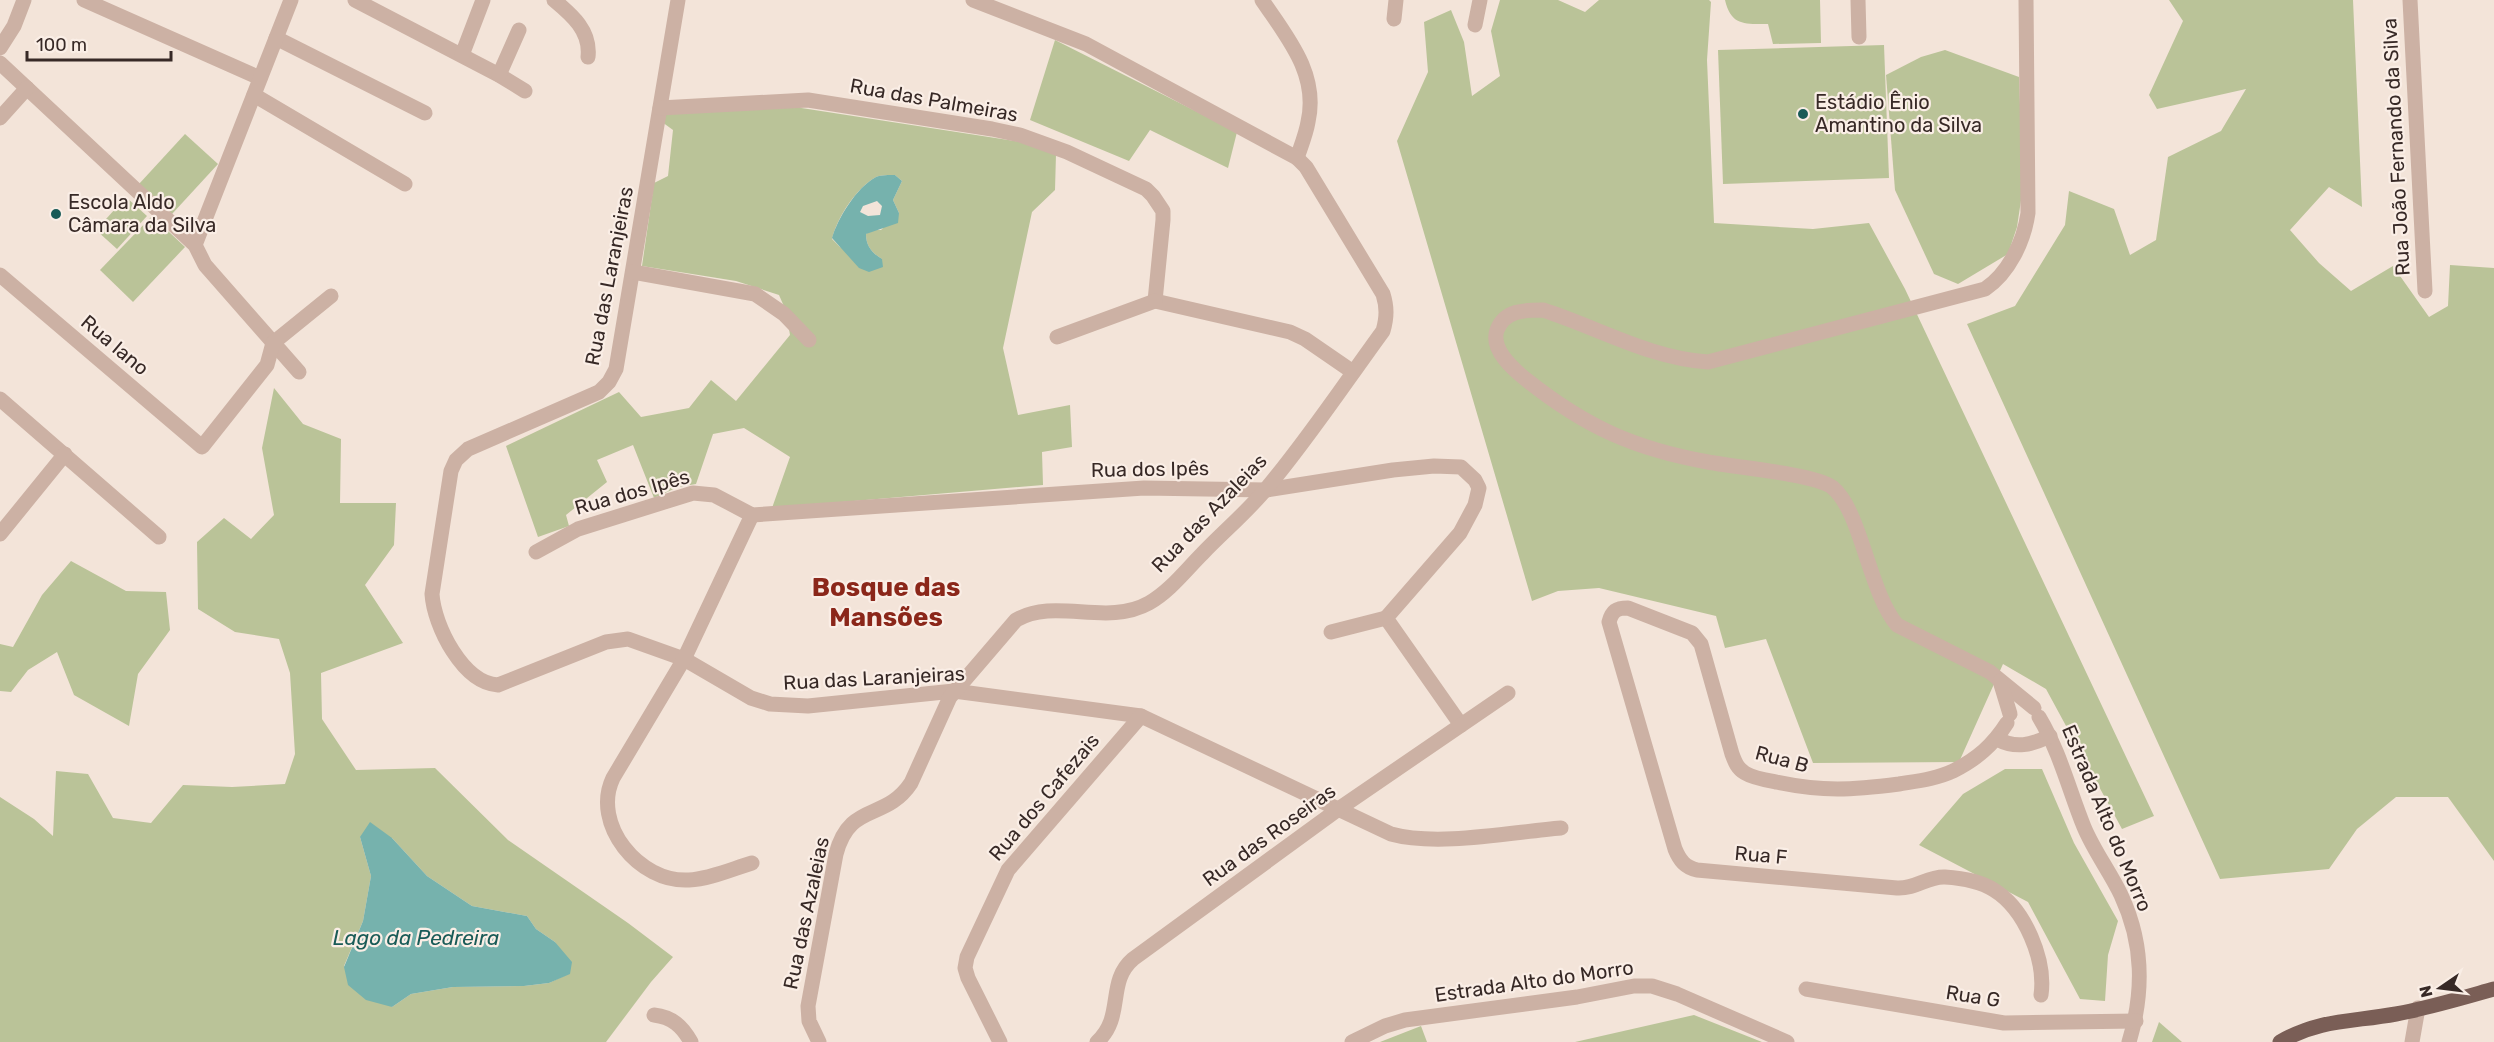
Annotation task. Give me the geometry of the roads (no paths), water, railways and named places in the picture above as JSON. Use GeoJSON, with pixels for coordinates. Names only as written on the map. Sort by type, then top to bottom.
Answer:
{"type":"FeatureCollection","features":[{"type":"Feature","properties":{"kind":"main road"},"geometry":{"type":"LineString","coordinates":[[2280,1042],[2300,1031],[2330,1022],[2386,1015],[2494,988]]}},
{"type":"Feature","properties":{"kind":"street"},"geometry":{"type":"LineString","coordinates":[[0,48],[14,26],[24,0]]}},
{"type":"Feature","properties":{"kind":"street"},"geometry":{"type":"LineString","coordinates":[[84,0],[260,78]]}},
{"type":"Feature","properties":{"kind":"street"},"geometry":{"type":"LineString","coordinates":[[195,245],[291,0]]}},
{"type":"Feature","properties":{"kind":"street"},"geometry":{"type":"LineString","coordinates":[[355,0],[462,55],[525,91]]}},
{"type":"Feature","properties":{"kind":"street"},"geometry":{"type":"LineString","coordinates":[[462,55],[483,0]]}},
{"type":"Feature","properties":{"kind":"street"},"geometry":{"type":"LineString","coordinates":[[554,0],[581,27],[588,41],[588,57]]}},
{"type":"Feature","properties":{"kind":"street","name":"Rua das Laranjeiras"},"geometry":{"type":"LineString","coordinates":[[678,0],[619,355],[609,382],[599,392],[468,449],[456,460],[451,471],[434,582],[433,610],[438,626],[463,665],[480,681],[489,685],[498,685],[606,642],[618,639],[640,641],[684,659],[751,698],[784,706],[808,706],[954,691],[1141,716],[1391,834],[1409,839],[1437,839],[1562,828]]}},
{"type":"Feature","properties":{"kind":"street","name":"Rua das Azaleias"},"geometry":{"type":"LineString","coordinates":[[819,1042],[809,1021],[808,1006],[840,840],[851,823],[903,795],[911,783],[944,707],[954,691],[1006,630],[1016,620],[1028,614],[1042,610],[1097,615],[1128,612],[1149,603],[1169,587],[1266,489],[1383,331],[1387,318],[1383,294],[1306,167],[1297,158],[1086,44],[973,0]]}},
{"type":"Feature","properties":{"kind":"street"},"geometry":{"type":"LineString","coordinates":[[1262,0],[1298,53],[1307,76],[1310,101],[1309,122],[1297,158]]}},
{"type":"Feature","properties":{"kind":"street"},"geometry":{"type":"LineString","coordinates":[[1394,19],[1396,0]]}},
{"type":"Feature","properties":{"kind":"street"},"geometry":{"type":"LineString","coordinates":[[1475,25],[1480,0]]}},
{"type":"Feature","properties":{"kind":"street"},"geometry":{"type":"LineString","coordinates":[[1858,0],[1859,37]]}},
{"type":"Feature","properties":{"kind":"street","name":"Estrada Alto do Morro"},"geometry":{"type":"LineString","coordinates":[[2026,0],[2028,213],[2023,234],[2011,260],[2004,271],[1984,289],[1708,362],[1685,360],[1646,350],[1543,310],[1525,310],[1509,314],[1500,324],[1495,337],[1499,350],[1514,370],[1578,418],[1621,440],[1660,452],[1793,475],[1829,485],[1839,493],[1848,511],[1888,615],[1897,626],[1990,672],[2008,685],[2037,713],[2060,756],[2083,824],[2122,897],[2128,914],[2137,947],[2141,979],[2136,1021],[2129,1042]]}},
{"type":"Feature","properties":{"kind":"street","name":"Rua João Fernando da Silva"},"geometry":{"type":"LineString","coordinates":[[2410,0],[2425,291]]}},
{"type":"Feature","properties":{"kind":"street"},"geometry":{"type":"LineString","coordinates":[[499,75],[519,30]]}},
{"type":"Feature","properties":{"kind":"street"},"geometry":{"type":"LineString","coordinates":[[276,38],[425,113]]}},
{"type":"Feature","properties":{"kind":"street"},"geometry":{"type":"LineString","coordinates":[[0,63],[195,245],[205,265],[299,372]]}},
{"type":"Feature","properties":{"kind":"street"},"geometry":{"type":"LineString","coordinates":[[0,118],[27,88]]}},
{"type":"Feature","properties":{"kind":"street"},"geometry":{"type":"LineString","coordinates":[[254,95],[405,184]]}},
{"type":"Feature","properties":{"kind":"street","name":"Rua das Palmeiras"},"geometry":{"type":"LineString","coordinates":[[660,108],[808,100],[992,129],[1020,135],[1066,152],[1146,189],[1160,205],[1163,220],[1155,301]]}},
{"type":"Feature","properties":{"kind":"street"},"geometry":{"type":"LineString","coordinates":[[633,272],[755,294],[784,314],[810,340]]}},
{"type":"Feature","properties":{"kind":"street","name":"Rua Iano"},"geometry":{"type":"LineString","coordinates":[[0,275],[202,447],[267,364],[273,343]]}},
{"type":"Feature","properties":{"kind":"street"},"geometry":{"type":"LineString","coordinates":[[273,343],[331,296]]}},
{"type":"Feature","properties":{"kind":"street"},"geometry":{"type":"LineString","coordinates":[[1057,337],[1155,301],[1290,332],[1305,339],[1353,372]]}},
{"type":"Feature","properties":{"kind":"street"},"geometry":{"type":"LineString","coordinates":[[0,399],[159,537]]}},
{"type":"Feature","properties":{"kind":"street"},"geometry":{"type":"LineString","coordinates":[[0,534],[65,454]]}},
{"type":"Feature","properties":{"kind":"street","name":"Rua dos Ipês"},"geometry":{"type":"LineString","coordinates":[[536,552],[578,529],[693,493],[714,495],[752,515],[1144,488],[1266,489],[1393,470],[1434,466],[1461,467],[1475,480],[1479,496],[1460,533],[1386,618]]}},
{"type":"Feature","properties":{"kind":"street"},"geometry":{"type":"LineString","coordinates":[[752,515],[684,659],[608,789],[607,809],[621,841],[639,863],[668,877],[689,880],[752,863]]}},
{"type":"Feature","properties":{"kind":"street","name":"Rua F"},"geometry":{"type":"LineString","coordinates":[[1628,608],[1618,608],[1612,612],[1609,622],[1613,640],[1675,849],[1679,859],[1687,867],[1697,870],[1908,888],[1938,877],[1979,883],[1995,890],[2004,899],[2028,934],[2041,964],[2043,978],[2041,995]]}},
{"type":"Feature","properties":{"kind":"street","name":"Rua B"},"geometry":{"type":"LineString","coordinates":[[1628,608],[1692,633],[1701,644],[1738,768],[1746,774],[1809,789],[1832,790],[1913,782],[1950,772],[1971,761],[1997,739],[2009,718],[2000,681]]}},
{"type":"Feature","properties":{"kind":"street"},"geometry":{"type":"LineString","coordinates":[[1331,632],[1386,618],[1461,724]]}},
{"type":"Feature","properties":{"kind":"street","name":"Rua das Roseiras"},"geometry":{"type":"LineString","coordinates":[[1097,1042],[1110,1028],[1113,1020],[1118,982],[1125,966],[1340,808],[1508,693]]}},
{"type":"Feature","properties":{"kind":"street","name":"Rua dos Cafezais"},"geometry":{"type":"LineString","coordinates":[[1000,1042],[968,978],[965,968],[967,957],[1000,884],[1013,864],[1141,716]]}},
{"type":"Feature","properties":{"kind":"street"},"geometry":{"type":"LineString","coordinates":[[1997,739],[2019,746],[2050,736]]}},
{"type":"Feature","properties":{"kind":"street","name":"Estrada Alto do Morro"},"geometry":{"type":"LineString","coordinates":[[1352,1042],[1384,1026],[1405,1020],[1576,997],[1634,986],[1666,989],[1787,1042]]}},
{"type":"Feature","properties":{"kind":"street","name":"Rua G"},"geometry":{"type":"LineString","coordinates":[[1806,989],[2004,1023],[2136,1021]]}},
{"type":"Feature","properties":{"kind":"street"},"geometry":{"type":"LineString","coordinates":[[2412,1042],[2418,1008]]}},
{"type":"Feature","properties":{"kind":"street"},"geometry":{"type":"LineString","coordinates":[[654,1015],[666,1017],[675,1022],[691,1042]]}},
{"type":"Feature","properties":{"kind":"water"},"geometry":{"type":"Polygon","coordinates":[[[895,175],[902,181],[893,200],[899,213],[898,223],[866,234],[868,246],[882,259],[883,267],[869,272],[859,268],[832,238],[843,213],[862,188],[876,177],[895,175]],[[877,201],[863,206],[860,212],[868,216],[880,215],[882,206],[877,201]]]}},
{"type":"Feature","properties":{"kind":"water","name":"Lago da Pedreira"},"geometry":{"type":"Polygon","coordinates":[[[370,822],[392,838],[427,876],[472,906],[527,916],[536,929],[555,942],[572,962],[570,974],[549,983],[524,986],[453,987],[411,994],[392,1007],[366,1000],[348,985],[344,967],[363,921],[371,876],[360,837],[370,822]]]}},
{"type":"Feature","properties":{"kind":"place","name":"Estádio Ênio Amantino da Silva"},"geometry":{"type":"Point","coordinates":[1803,114]}},
{"type":"Feature","properties":{"kind":"place","name":"Escola Aldo Câmara da Silva"},"geometry":{"type":"Point","coordinates":[56,214]}},
{"type":"Feature","properties":{"kind":"district","name":"Bosque das Mansões"},"geometry":{"type":"Point","coordinates":[886,602]}}]}
